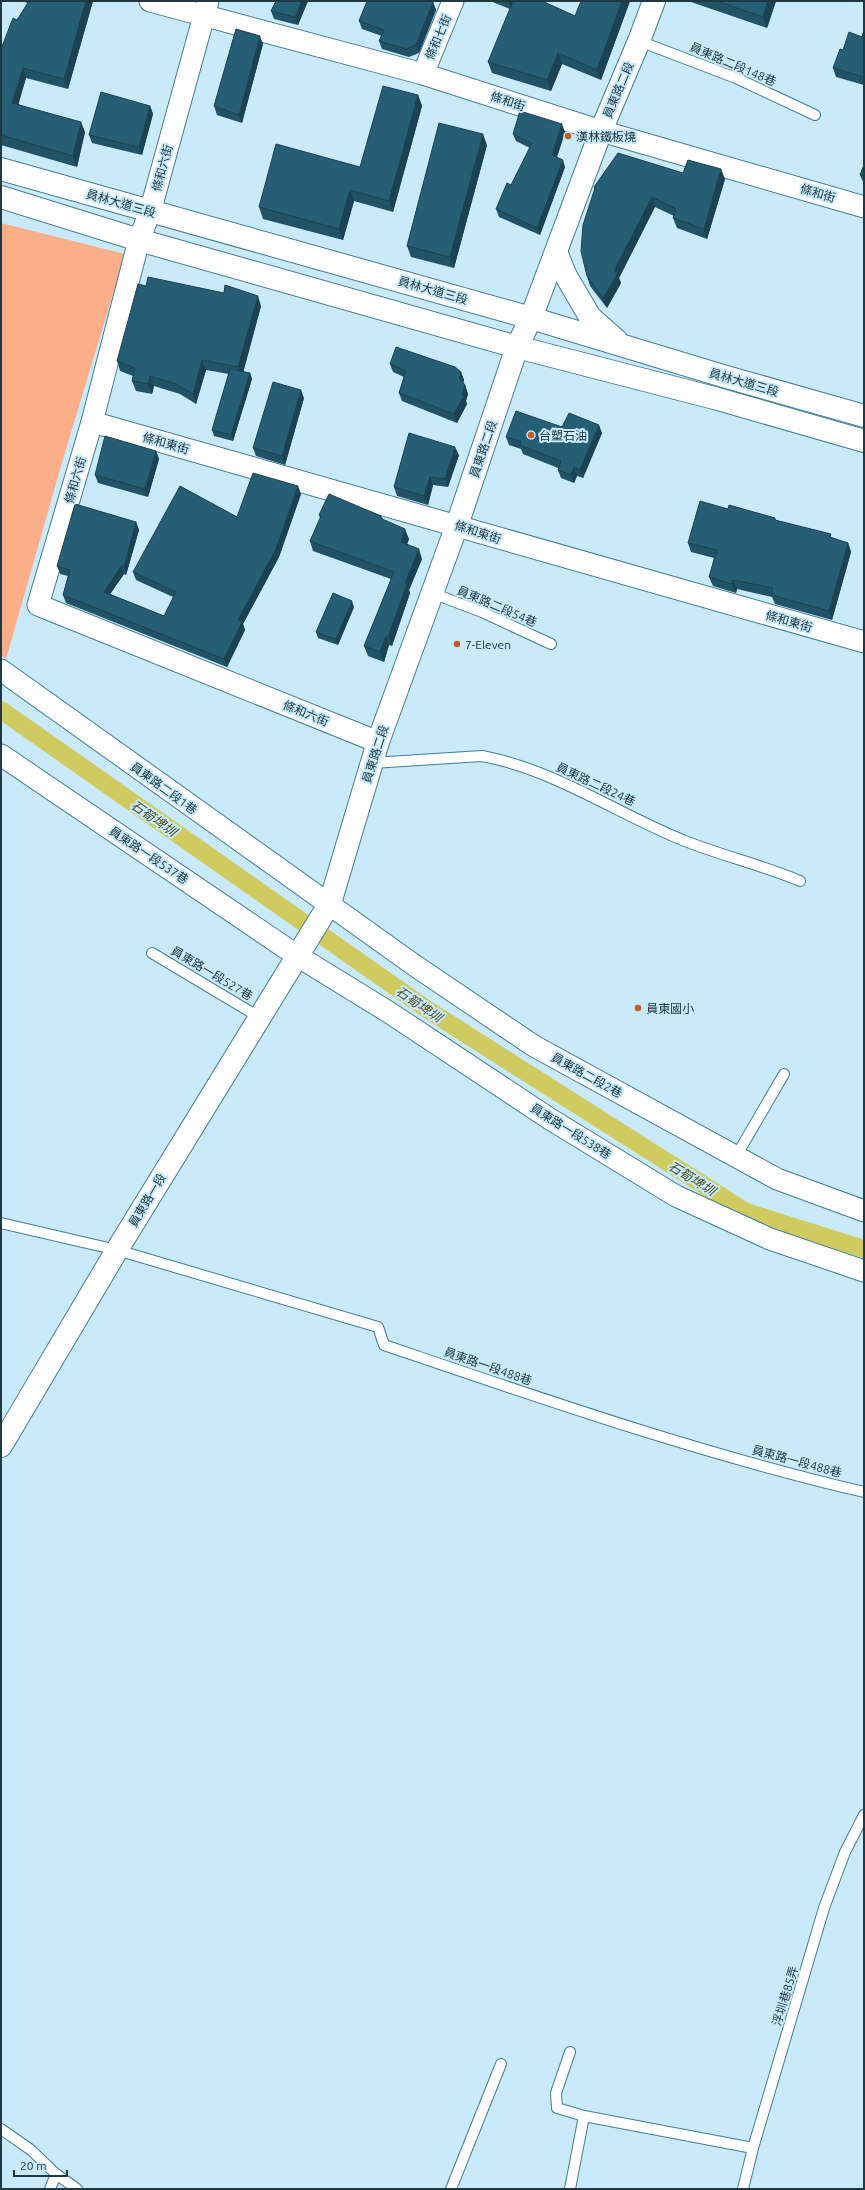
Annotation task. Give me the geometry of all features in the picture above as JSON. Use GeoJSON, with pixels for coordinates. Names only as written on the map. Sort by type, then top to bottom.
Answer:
{"type":"FeatureCollection","features":[{"type":"Feature","properties":{"kind":"main road","name":"員東路二段"},"geometry":{"type":"LineString","coordinates":[[296,956],[330,903],[375,752],[457,525],[517,347],[531,318],[601,131],[639,41],[654,1]]}},
{"type":"Feature","properties":{"kind":"main road","name":"員林大道三段"},"geometry":{"type":"LineString","coordinates":[[1,169],[622,344],[723,376],[864,416]]}},
{"type":"Feature","properties":{"kind":"main road","name":"員林大道三段"},"geometry":{"type":"LineString","coordinates":[[1,197],[139,240],[517,347],[718,399],[864,441]]}},
{"type":"Feature","properties":{"kind":"main road"},"geometry":{"type":"LineString","coordinates":[[556,252],[566,276],[590,317],[622,344]]}},
{"type":"Feature","properties":{"kind":"main road","name":"員東路一段"},"geometry":{"type":"LineString","coordinates":[[1,1446],[117,1250],[296,956]]}},
{"type":"Feature","properties":{"kind":"street","name":"條和街"},"geometry":{"type":"LineString","coordinates":[[150,1],[206,9],[423,74],[601,131],[864,207]]}},
{"type":"Feature","properties":{"kind":"street","name":"條和七街"},"geometry":{"type":"LineString","coordinates":[[423,74],[453,1]]}},
{"type":"Feature","properties":{"kind":"street","name":"條和六街"},"geometry":{"type":"LineString","coordinates":[[206,9],[150,212],[139,240],[92,422],[38,605],[375,752]]}},
{"type":"Feature","properties":{"kind":"street","name":"條和東街"},"geometry":{"type":"LineString","coordinates":[[92,422],[864,642]]}},
{"type":"Feature","properties":{"kind":"street","name":"員東路二段1巷"},"geometry":{"type":"LineString","coordinates":[[1,670],[197,811],[330,903]]}},
{"type":"Feature","properties":{"kind":"street","name":"員東路一段537巷"},"geometry":{"type":"LineString","coordinates":[[1,755],[296,956]]}},
{"type":"Feature","properties":{"kind":"street","name":"員東路二段2巷"},"geometry":{"type":"LineString","coordinates":[[330,903],[414,965],[534,1046],[735,1158],[777,1179],[864,1211]]}},
{"type":"Feature","properties":{"kind":"street","name":"員東路一段538巷"},"geometry":{"type":"LineString","coordinates":[[296,956],[390,1012],[550,1119],[676,1196],[770,1239],[864,1271]]}},
{"type":"Feature","properties":{"kind":"lane","name":"員東路二段148巷"},"geometry":{"type":"LineString","coordinates":[[639,41],[736,78],[815,115]]}},
{"type":"Feature","properties":{"kind":"lane","name":"員東路二段54巷"},"geometry":{"type":"LineString","coordinates":[[432,594],[482,612],[551,644]]}},
{"type":"Feature","properties":{"kind":"lane","name":"員東路二段24巷"},"geometry":{"type":"LineString","coordinates":[[375,752],[482,756],[496,759],[556,778],[685,841],[779,872],[800,881]]}},
{"type":"Feature","properties":{"kind":"lane","name":"員東路一段527巷"},"geometry":{"type":"LineString","coordinates":[[152,952],[259,1017]]}},
{"type":"Feature","properties":{"kind":"lane"},"geometry":{"type":"LineString","coordinates":[[735,1158],[784,1074]]}},
{"type":"Feature","properties":{"kind":"lane"},"geometry":{"type":"LineString","coordinates":[[1,1223],[117,1250]]}},
{"type":"Feature","properties":{"kind":"lane","name":"員東路一段488巷"},"geometry":{"type":"LineString","coordinates":[[117,1250],[378,1328],[384,1345],[625,1426],[815,1481],[864,1492]]}},
{"type":"Feature","properties":{"kind":"lane","name":"浮圳巷85弄"},"geometry":{"type":"LineString","coordinates":[[743,2189],[753,2148],[824,1908],[845,1852],[864,1815]]}},
{"type":"Feature","properties":{"kind":"lane"},"geometry":{"type":"LineString","coordinates":[[570,2052],[556,2093],[557,2108],[584,2116],[753,2148]]}},
{"type":"Feature","properties":{"kind":"lane"},"geometry":{"type":"LineString","coordinates":[[451,2189],[501,2064]]}},
{"type":"Feature","properties":{"kind":"lane"},"geometry":{"type":"LineString","coordinates":[[570,2189],[584,2116]]}},
{"type":"Feature","properties":{"kind":"lane"},"geometry":{"type":"LineString","coordinates":[[1,2129],[31,2150],[56,2174],[77,2189]]}},
{"type":"Feature","properties":{"kind":"lane"},"geometry":{"type":"LineString","coordinates":[[50,2189],[56,2174]]}},
{"type":"Feature","properties":{"kind":"shaded area"},"geometry":{"type":"Polygon","coordinates":[[[1,223],[125,254],[63,459],[6,659],[1,655],[1,223]]]}},
{"type":"Feature","properties":{"kind":"building"},"geometry":{"type":"Polygon","coordinates":[[[29,1],[86,1],[64,79],[23,68],[12,103],[81,122],[73,156],[1,135],[1,49],[13,18],[17,20],[29,1]]]}},
{"type":"Feature","properties":{"kind":"building"},"geometry":{"type":"Polygon","coordinates":[[[276,1],[302,1],[295,17],[271,11],[276,1]]]}},
{"type":"Feature","properties":{"kind":"building"},"geometry":{"type":"Polygon","coordinates":[[[367,1],[433,2],[416,45],[406,49],[379,41],[384,30],[359,21],[367,1]]]}},
{"type":"Feature","properties":{"kind":"building"},"geometry":{"type":"Polygon","coordinates":[[[513,1],[542,1],[575,16],[581,1],[622,1],[597,70],[558,53],[547,80],[488,62],[513,1]]]}},
{"type":"Feature","properties":{"kind":"building"},"geometry":{"type":"Polygon","coordinates":[[[717,1],[768,1],[763,17],[717,1]]]}},
{"type":"Feature","properties":{"kind":"building"},"geometry":{"type":"Polygon","coordinates":[[[236,29],[260,36],[239,115],[214,106],[236,29]]]}},
{"type":"Feature","properties":{"kind":"building"},"geometry":{"type":"Polygon","coordinates":[[[849,32],[862,37],[863,33],[864,34],[864,77],[833,68],[840,49],[843,50],[849,32]]]}},
{"type":"Feature","properties":{"kind":"building"},"geometry":{"type":"Polygon","coordinates":[[[383,86],[418,95],[389,201],[350,190],[339,229],[259,207],[276,144],[360,167],[383,86]]]}},
{"type":"Feature","properties":{"kind":"building"},"geometry":{"type":"Polygon","coordinates":[[[101,92],[150,106],[139,147],[89,135],[101,92]]]}},
{"type":"Feature","properties":{"kind":"building"},"geometry":{"type":"Polygon","coordinates":[[[520,111],[562,124],[552,155],[563,160],[537,228],[496,209],[507,183],[511,185],[532,143],[513,134],[520,111]]]}},
{"type":"Feature","properties":{"kind":"building"},"geometry":{"type":"Polygon","coordinates":[[[439,123],[483,134],[450,257],[407,246],[439,123]]]}},
{"type":"Feature","properties":{"kind":"building"},"geometry":{"type":"Polygon","coordinates":[[[618,153],[683,173],[688,160],[721,169],[704,229],[673,218],[676,209],[652,197],[614,271],[618,273],[603,298],[587,276],[581,251],[583,225],[595,188],[594,187],[618,153]]]}},
{"type":"Feature","properties":{"kind":"building"},"geometry":{"type":"Polygon","coordinates":[[[864,165],[864,176],[860,175],[864,165]]]}},
{"type":"Feature","properties":{"kind":"building"},"geometry":{"type":"Polygon","coordinates":[[[148,277],[224,293],[225,285],[258,296],[238,367],[202,360],[193,394],[176,384],[150,376],[148,384],[132,381],[135,368],[117,361],[138,284],[146,286],[148,277]]]}},
{"type":"Feature","properties":{"kind":"building"},"geometry":{"type":"Polygon","coordinates":[[[396,347],[455,367],[461,372],[459,378],[465,385],[462,395],[464,396],[454,414],[399,393],[406,371],[390,364],[396,347]]]}},
{"type":"Feature","properties":{"kind":"building"},"geometry":{"type":"Polygon","coordinates":[[[230,369],[250,373],[231,435],[212,430],[230,369]]]}},
{"type":"Feature","properties":{"kind":"building"},"geometry":{"type":"Polygon","coordinates":[[[273,382],[301,390],[282,456],[253,448],[273,382]]]}},
{"type":"Feature","properties":{"kind":"building"},"geometry":{"type":"Polygon","coordinates":[[[516,411],[562,427],[569,413],[599,425],[580,470],[574,467],[571,475],[558,470],[561,461],[520,445],[521,441],[506,437],[516,411]]]}},
{"type":"Feature","properties":{"kind":"building"},"geometry":{"type":"Polygon","coordinates":[[[409,433],[455,447],[445,479],[430,477],[424,496],[394,487],[409,433]]]}},
{"type":"Feature","properties":{"kind":"building"},"geometry":{"type":"Polygon","coordinates":[[[105,436],[156,451],[145,489],[95,475],[105,436]]]}},
{"type":"Feature","properties":{"kind":"building"},"geometry":{"type":"Polygon","coordinates":[[[253,473],[298,486],[276,549],[238,620],[242,622],[224,659],[63,595],[70,570],[57,566],[75,504],[136,522],[124,567],[121,566],[104,592],[164,616],[176,592],[133,572],[180,486],[237,517],[253,473]]]}},
{"type":"Feature","properties":{"kind":"building"},"geometry":{"type":"Polygon","coordinates":[[[329,494],[381,516],[380,518],[405,529],[401,542],[419,549],[405,583],[407,584],[388,637],[386,636],[380,652],[364,646],[394,572],[310,541],[321,516],[319,515],[329,494]]]}},
{"type":"Feature","properties":{"kind":"building"},"geometry":{"type":"Polygon","coordinates":[[[700,501],[728,509],[729,505],[775,518],[775,520],[831,534],[830,537],[848,543],[829,611],[772,595],[773,588],[733,580],[732,584],[709,577],[717,550],[688,543],[700,501]]]}},
{"type":"Feature","properties":{"kind":"building"},"geometry":{"type":"Polygon","coordinates":[[[333,593],[352,601],[336,639],[316,632],[333,593]]]}},
{"type":"Feature","properties":{"kind":"waterway","name":"石筍埤圳"},"geometry":{"type":"LineString","coordinates":[[1,710],[428,1010],[746,1212],[864,1249]]}},
{"type":"Feature","properties":{"kind":"place","name":"漢林鐵板燒"},"geometry":{"type":"Point","coordinates":[568,136]}},
{"type":"Feature","properties":{"kind":"place","name":"台塑石油"},"geometry":{"type":"Point","coordinates":[531,435]}},
{"type":"Feature","properties":{"kind":"place","name":"7-Eleven"},"geometry":{"type":"Point","coordinates":[457,644]}},
{"type":"Feature","properties":{"kind":"place","name":"員東國小"},"geometry":{"type":"Point","coordinates":[638,1008]}}]}
